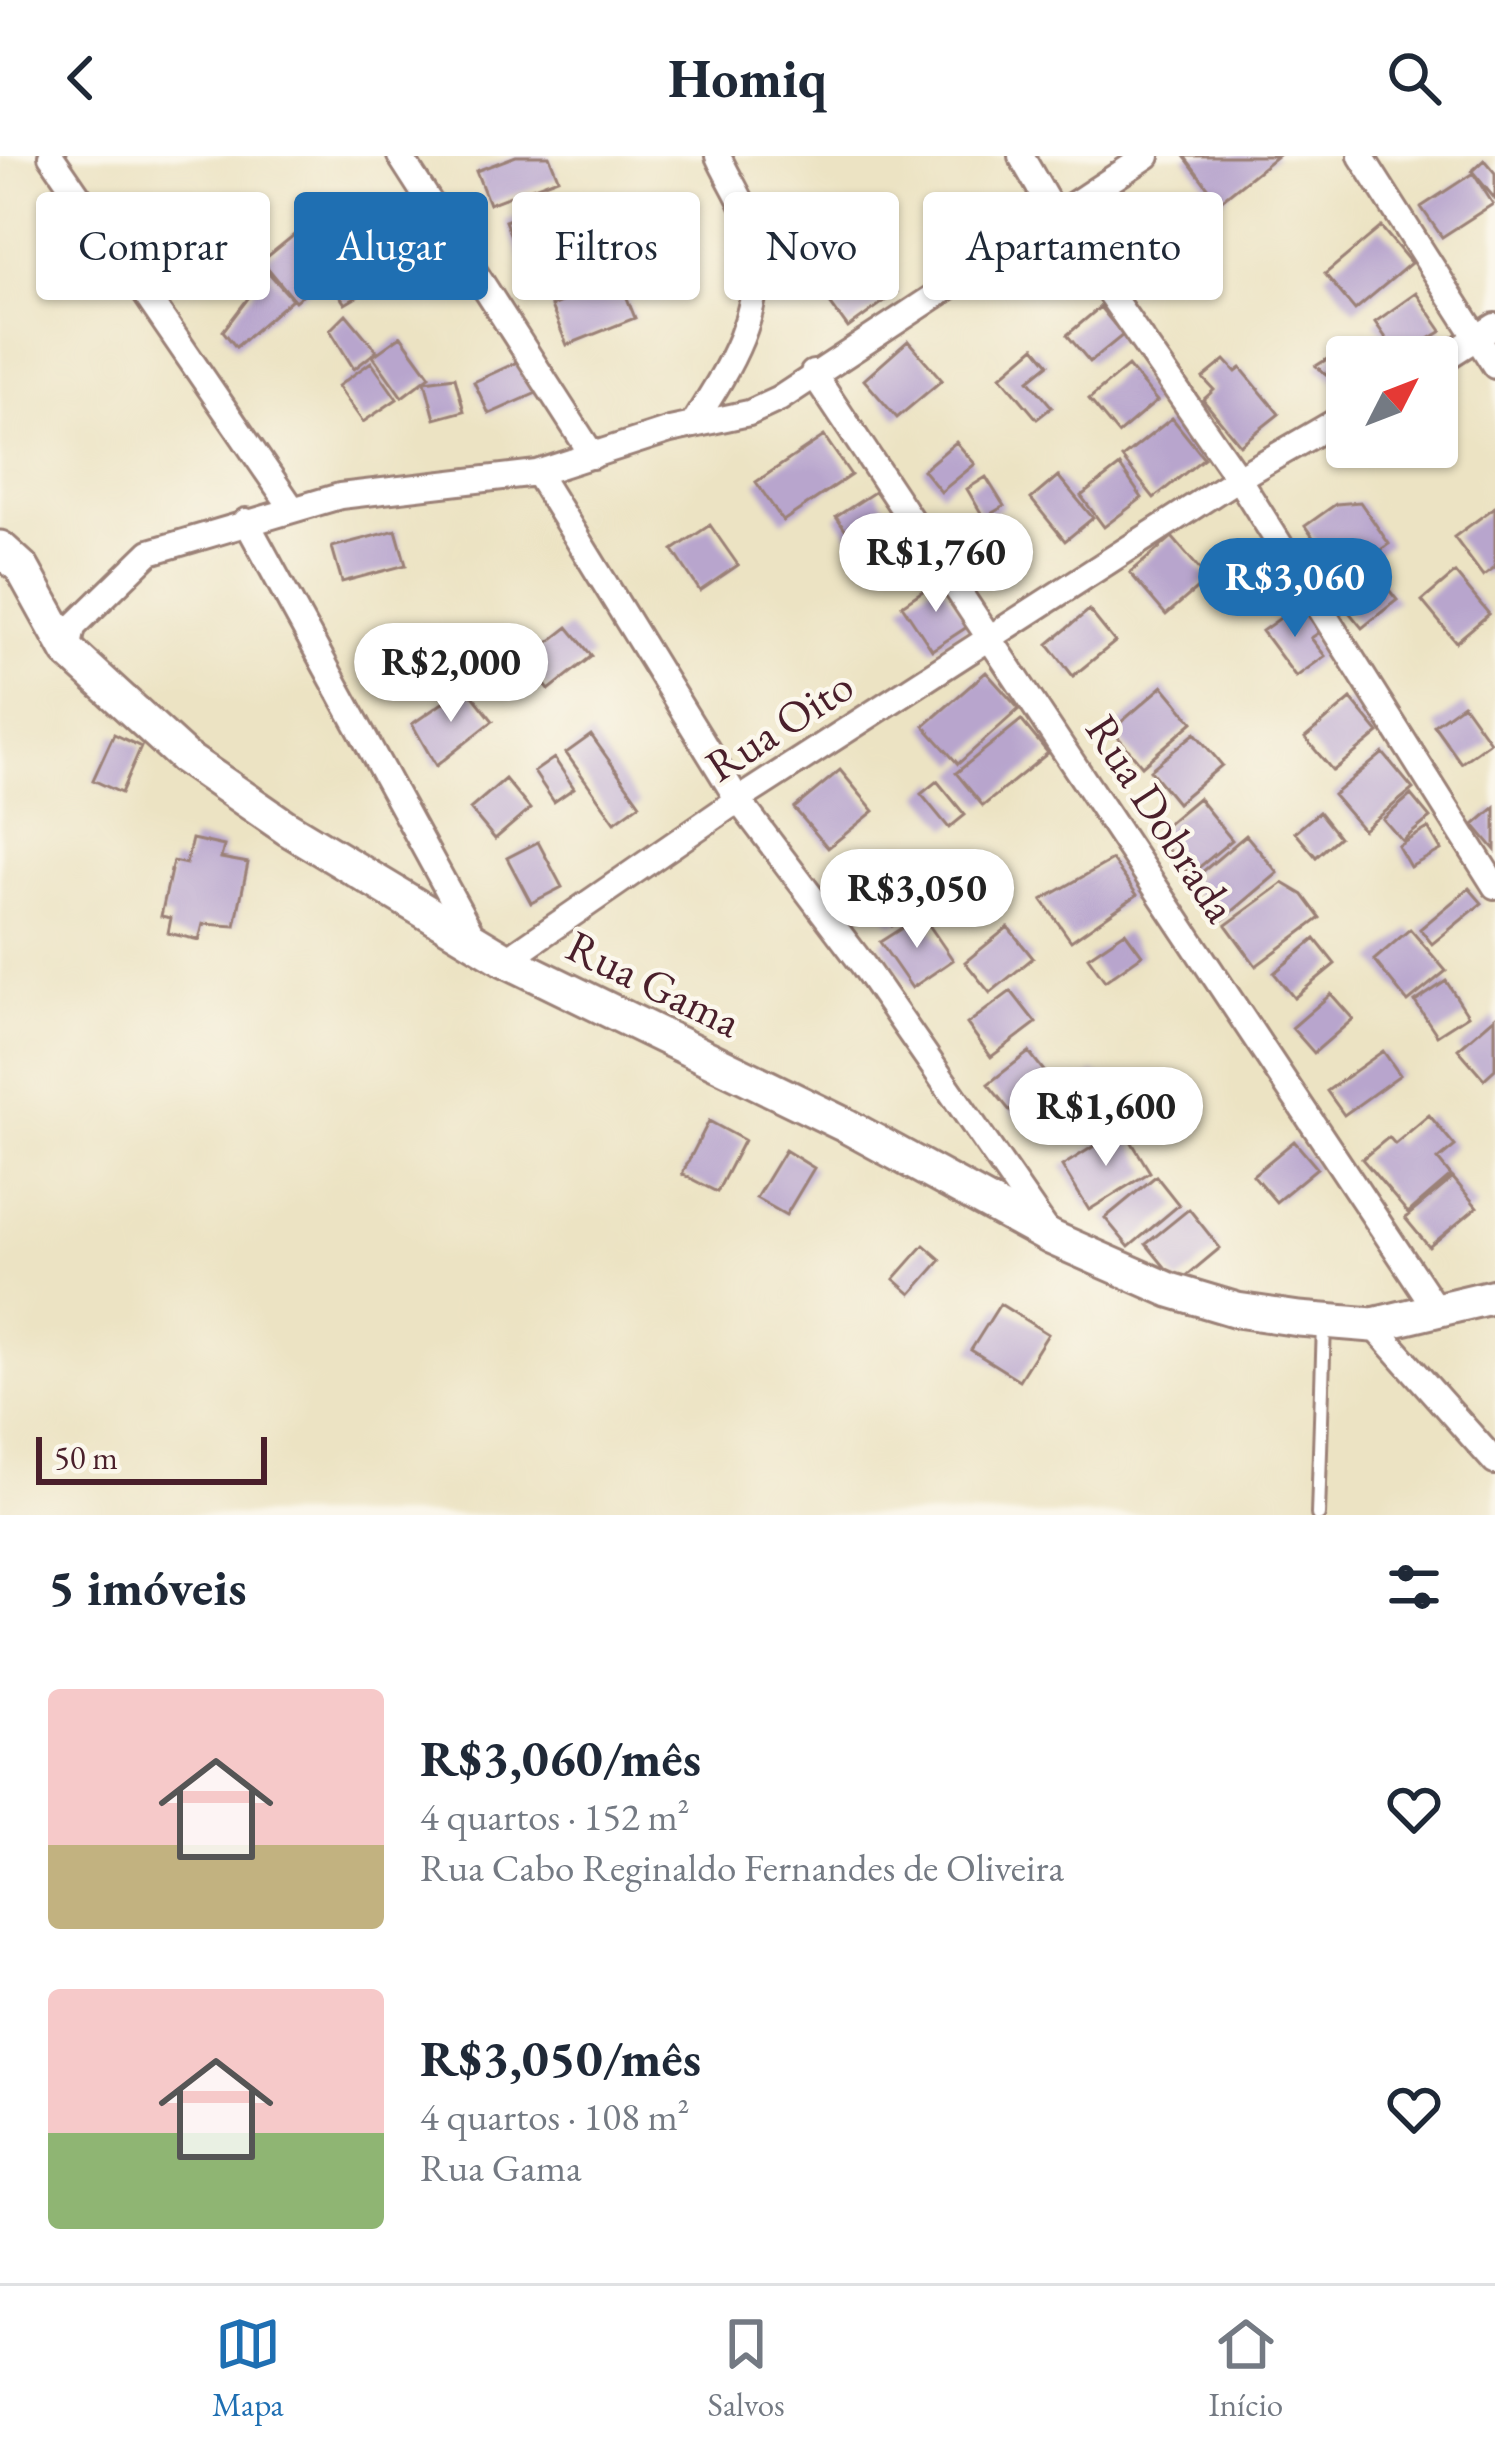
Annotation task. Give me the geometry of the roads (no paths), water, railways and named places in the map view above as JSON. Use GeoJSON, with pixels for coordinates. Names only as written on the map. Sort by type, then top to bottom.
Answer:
{"type":"FeatureCollection","features":[{"type":"Feature","properties":{"kind":"street"},"geometry":{"type":"LineString","coordinates":[[51,156],[292,508]]}},
{"type":"Feature","properties":{"kind":"street"},"geometry":{"type":"LineString","coordinates":[[400,156],[593,457]]}},
{"type":"Feature","properties":{"kind":"street"},"geometry":{"type":"LineString","coordinates":[[693,424],[741,350],[752,312],[755,239],[718,156]]}},
{"type":"Feature","properties":{"kind":"street"},"geometry":{"type":"LineString","coordinates":[[1022,156],[1042,192]]}},
{"type":"Feature","properties":{"kind":"street"},"geometry":{"type":"LineString","coordinates":[[1091,192],[1147,156]]}},
{"type":"Feature","properties":{"kind":"street"},"geometry":{"type":"LineString","coordinates":[[1361,156],[1486,333],[1495,366]]}},
{"type":"Feature","properties":{"kind":"street"},"geometry":{"type":"LineString","coordinates":[[68,651],[73,627],[149,552],[340,496],[537,473],[693,424],[749,413],[779,399],[925,300]]}},
{"type":"Feature","properties":{"kind":"street"},"geometry":{"type":"LineString","coordinates":[[1114,300],[1238,478],[1495,886]]}},
{"type":"Feature","properties":{"kind":"street"},"geometry":{"type":"LineString","coordinates":[[1458,350],[1486,333]]}},
{"type":"Feature","properties":{"kind":"street","name":"Rua Dobrada"},"geometry":{"type":"LineString","coordinates":[[813,373],[1438,1312]]}},
{"type":"Feature","properties":{"kind":"street","name":"Rua Oito"},"geometry":{"type":"LineString","coordinates":[[491,952],[738,800],[1238,478],[1326,427]]}},
{"type":"Feature","properties":{"kind":"street"},"geometry":{"type":"LineString","coordinates":[[537,473],[738,800],[863,965],[1052,1238]]}},
{"type":"Feature","properties":{"kind":"street"},"geometry":{"type":"LineString","coordinates":[[247,521],[491,952]]}},
{"type":"Feature","properties":{"kind":"street","name":"Rua Gama"},"geometry":{"type":"LineString","coordinates":[[0,548],[22,568],[68,651],[184,757],[491,952],[844,1126],[1052,1238],[1171,1290],[1237,1310],[1373,1325],[1495,1296]]}},
{"type":"Feature","properties":{"kind":"street"},"geometry":{"type":"LineString","coordinates":[[1373,1325],[1495,1462]]}},
{"type":"Feature","properties":{"kind":"lane"},"geometry":{"type":"LineString","coordinates":[[1318,1515],[1324,1321]]}}]}
